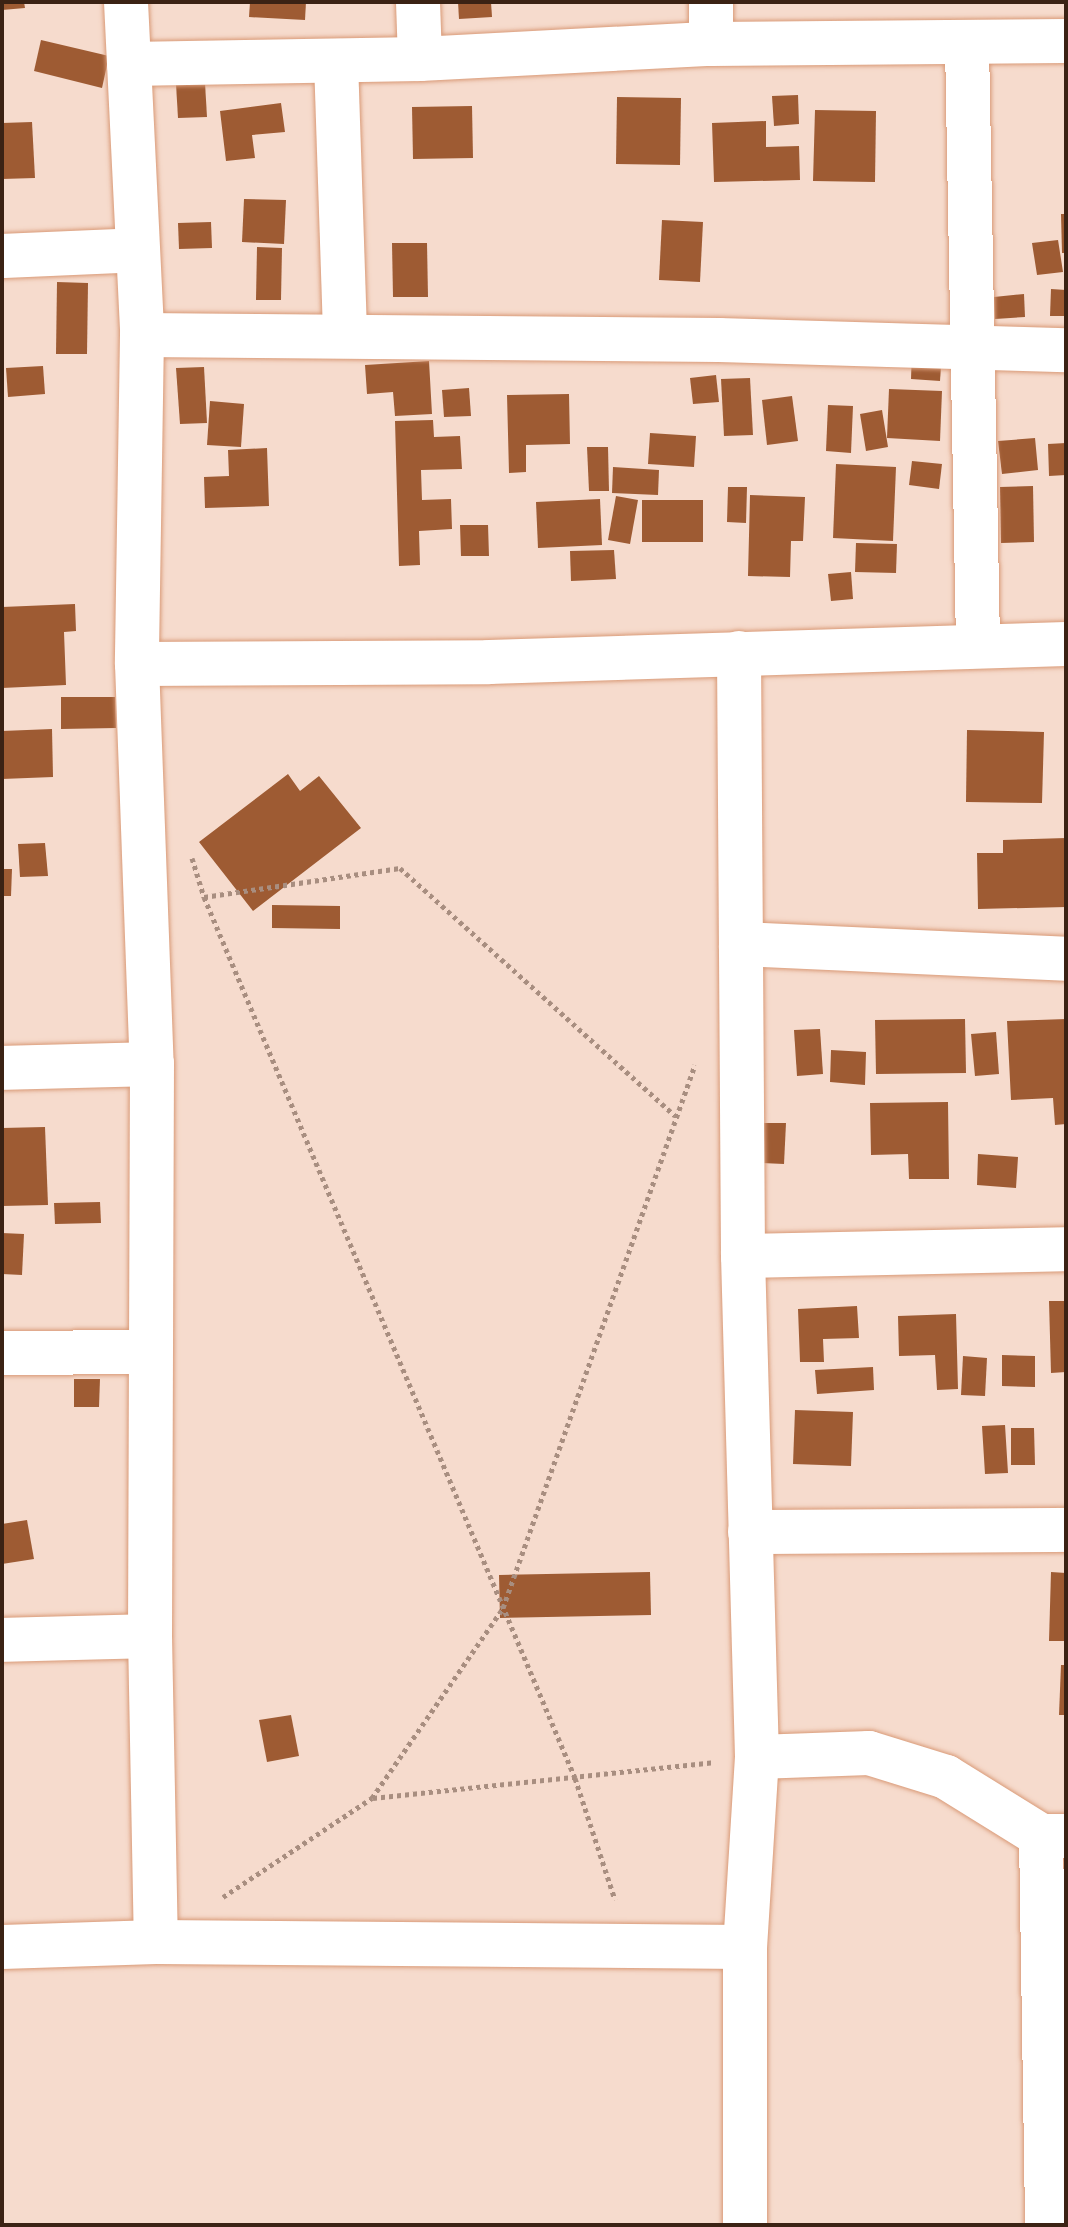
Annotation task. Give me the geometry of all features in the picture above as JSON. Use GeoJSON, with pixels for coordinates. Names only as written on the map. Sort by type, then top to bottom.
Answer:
{"type":"FeatureCollection","features":[{"type":"Feature","properties":{"kind":"street"},"geometry":{"type":"LineString","coordinates":[[126,2],[142,335],[137,664],[152,1064],[150,1636],[156,1942]]}},
{"type":"Feature","properties":{"kind":"street"},"geometry":{"type":"LineString","coordinates":[[418,2],[420,59]]}},
{"type":"Feature","properties":{"kind":"street"},"geometry":{"type":"LineString","coordinates":[[129,64],[420,59],[711,23],[967,44],[1066,41]]}},
{"type":"Feature","properties":{"kind":"street"},"geometry":{"type":"LineString","coordinates":[[967,44],[978,646]]}},
{"type":"Feature","properties":{"kind":"street"},"geometry":{"type":"LineString","coordinates":[[336,61],[345,335]]}},
{"type":"Feature","properties":{"kind":"street"},"geometry":{"type":"LineString","coordinates":[[2,256],[137,250]]}},
{"type":"Feature","properties":{"kind":"street"},"geometry":{"type":"LineString","coordinates":[[142,335],[345,335],[1066,350]]}},
{"type":"Feature","properties":{"kind":"street"},"geometry":{"type":"LineString","coordinates":[[137,664],[489,662],[1066,644]]}},
{"type":"Feature","properties":{"kind":"street"},"geometry":{"type":"LineString","coordinates":[[739,653],[743,1256],[757,1757],[745,1947],[745,2225]]}},
{"type":"Feature","properties":{"kind":"street"},"geometry":{"type":"LineString","coordinates":[[741,944],[1066,959]]}},
{"type":"Feature","properties":{"kind":"street"},"geometry":{"type":"LineString","coordinates":[[2,1068],[152,1064]]}},
{"type":"Feature","properties":{"kind":"street"},"geometry":{"type":"LineString","coordinates":[[743,1256],[1066,1249]]}},
{"type":"Feature","properties":{"kind":"street"},"geometry":{"type":"LineString","coordinates":[[2,1353],[150,1352]]}},
{"type":"Feature","properties":{"kind":"street"},"geometry":{"type":"LineString","coordinates":[[750,1532],[1066,1530]]}},
{"type":"Feature","properties":{"kind":"street"},"geometry":{"type":"LineString","coordinates":[[2,1640],[150,1636]]}},
{"type":"Feature","properties":{"kind":"street"},"geometry":{"type":"LineString","coordinates":[[757,1757],[869,1753],[946,1777],[1054,1836],[1047,2225]]}},
{"type":"Feature","properties":{"kind":"street"},"geometry":{"type":"LineString","coordinates":[[2,1947],[156,1942],[629,1943],[745,1947]]}},
{"type":"Feature","properties":{"kind":"path"},"geometry":{"type":"LineString","coordinates":[[191,854],[204,897],[575,1778],[629,1943]]}},
{"type":"Feature","properties":{"kind":"path"},"geometry":{"type":"LineString","coordinates":[[204,897],[400,868],[675,1116]]}},
{"type":"Feature","properties":{"kind":"path"},"geometry":{"type":"LineString","coordinates":[[220,1900],[372,1798],[503,1608],[697,1059]]}},
{"type":"Feature","properties":{"kind":"path"},"geometry":{"type":"LineString","coordinates":[[372,1798],[757,1757]]}},
{"type":"Feature","properties":{"kind":"building"},"geometry":{"type":"Polygon","coordinates":[[[2,2],[24,2],[25,8],[2,10],[2,2]]]}},
{"type":"Feature","properties":{"kind":"building"},"geometry":{"type":"Polygon","coordinates":[[[250,2],[306,2],[305,20],[249,17],[250,2]]]}},
{"type":"Feature","properties":{"kind":"building"},"geometry":{"type":"Polygon","coordinates":[[[458,2],[491,2],[492,17],[459,19],[458,2]]]}},
{"type":"Feature","properties":{"kind":"building"},"geometry":{"type":"Polygon","coordinates":[[[41,40],[109,56],[102,88],[34,71],[41,40]]]}},
{"type":"Feature","properties":{"kind":"building"},"geometry":{"type":"Polygon","coordinates":[[[205,83],[207,117],[178,118],[176,84],[205,83]]]}},
{"type":"Feature","properties":{"kind":"building"},"geometry":{"type":"Polygon","coordinates":[[[798,95],[799,124],[774,126],[772,96],[798,95]]]}},
{"type":"Feature","properties":{"kind":"building"},"geometry":{"type":"Polygon","coordinates":[[[617,97],[681,98],[680,165],[616,164],[617,97]]]}},
{"type":"Feature","properties":{"kind":"building"},"geometry":{"type":"Polygon","coordinates":[[[281,103],[285,132],[252,135],[255,158],[226,161],[220,111],[281,103]]]}},
{"type":"Feature","properties":{"kind":"building"},"geometry":{"type":"Polygon","coordinates":[[[472,106],[473,158],[413,159],[412,107],[472,106]]]}},
{"type":"Feature","properties":{"kind":"building"},"geometry":{"type":"Polygon","coordinates":[[[815,110],[876,111],[875,182],[813,181],[815,110]]]}},
{"type":"Feature","properties":{"kind":"building"},"geometry":{"type":"Polygon","coordinates":[[[766,121],[766,147],[799,146],[800,180],[714,182],[712,123],[766,121]]]}},
{"type":"Feature","properties":{"kind":"building"},"geometry":{"type":"Polygon","coordinates":[[[32,122],[35,178],[2,179],[2,123],[32,122]]]}},
{"type":"Feature","properties":{"kind":"building"},"geometry":{"type":"Polygon","coordinates":[[[244,199],[286,200],[284,244],[242,242],[244,199]]]}},
{"type":"Feature","properties":{"kind":"building"},"geometry":{"type":"Polygon","coordinates":[[[1061,214],[1066,214],[1066,253],[1062,253],[1061,214]]]}},
{"type":"Feature","properties":{"kind":"building"},"geometry":{"type":"Polygon","coordinates":[[[662,220],[703,222],[700,282],[659,280],[662,220]]]}},
{"type":"Feature","properties":{"kind":"building"},"geometry":{"type":"Polygon","coordinates":[[[211,222],[212,248],[179,249],[178,223],[211,222]]]}},
{"type":"Feature","properties":{"kind":"building"},"geometry":{"type":"Polygon","coordinates":[[[1058,240],[1063,272],[1037,275],[1032,243],[1058,240]]]}},
{"type":"Feature","properties":{"kind":"building"},"geometry":{"type":"Polygon","coordinates":[[[392,243],[427,243],[428,297],[393,297],[392,243]]]}},
{"type":"Feature","properties":{"kind":"building"},"geometry":{"type":"Polygon","coordinates":[[[257,247],[282,248],[281,300],[256,300],[257,247]]]}},
{"type":"Feature","properties":{"kind":"building"},"geometry":{"type":"Polygon","coordinates":[[[57,282],[88,283],[87,354],[56,354],[57,282]]]}},
{"type":"Feature","properties":{"kind":"building"},"geometry":{"type":"Polygon","coordinates":[[[1051,289],[1066,290],[1066,316],[1050,316],[1051,289]]]}},
{"type":"Feature","properties":{"kind":"building"},"geometry":{"type":"Polygon","coordinates":[[[1024,294],[1025,317],[995,319],[994,297],[1024,294]]]}},
{"type":"Feature","properties":{"kind":"building"},"geometry":{"type":"Polygon","coordinates":[[[912,350],[942,352],[940,381],[911,379],[912,350]]]}},
{"type":"Feature","properties":{"kind":"building"},"geometry":{"type":"Polygon","coordinates":[[[429,361],[432,414],[395,416],[393,392],[367,394],[365,365],[429,361]]]}},
{"type":"Feature","properties":{"kind":"building"},"geometry":{"type":"Polygon","coordinates":[[[43,366],[45,394],[8,397],[6,368],[43,366]]]}},
{"type":"Feature","properties":{"kind":"building"},"geometry":{"type":"Polygon","coordinates":[[[204,367],[207,423],[180,424],[176,368],[204,367]]]}},
{"type":"Feature","properties":{"kind":"building"},"geometry":{"type":"Polygon","coordinates":[[[716,375],[719,402],[693,404],[690,378],[716,375]]]}},
{"type":"Feature","properties":{"kind":"building"},"geometry":{"type":"Polygon","coordinates":[[[750,378],[753,435],[724,436],[721,379],[750,378]]]}},
{"type":"Feature","properties":{"kind":"building"},"geometry":{"type":"Polygon","coordinates":[[[469,388],[471,416],[444,417],[442,390],[469,388]]]}},
{"type":"Feature","properties":{"kind":"building"},"geometry":{"type":"Polygon","coordinates":[[[889,389],[942,391],[940,441],[887,438],[889,389]]]}},
{"type":"Feature","properties":{"kind":"building"},"geometry":{"type":"Polygon","coordinates":[[[569,394],[570,444],[526,445],[526,472],[509,473],[507,395],[569,394]]]}},
{"type":"Feature","properties":{"kind":"building"},"geometry":{"type":"Polygon","coordinates":[[[792,396],[798,441],[767,445],[762,400],[792,396]]]}},
{"type":"Feature","properties":{"kind":"building"},"geometry":{"type":"Polygon","coordinates":[[[210,401],[244,404],[241,447],[207,445],[210,401]]]}},
{"type":"Feature","properties":{"kind":"building"},"geometry":{"type":"Polygon","coordinates":[[[828,405],[853,406],[851,453],[826,451],[828,405]]]}},
{"type":"Feature","properties":{"kind":"building"},"geometry":{"type":"Polygon","coordinates":[[[882,410],[888,447],[866,451],[860,414],[882,410]]]}},
{"type":"Feature","properties":{"kind":"building"},"geometry":{"type":"Polygon","coordinates":[[[433,420],[434,437],[460,436],[462,469],[421,470],[422,500],[451,499],[452,529],[419,531],[420,565],[399,566],[395,421],[433,420]]]}},
{"type":"Feature","properties":{"kind":"building"},"geometry":{"type":"Polygon","coordinates":[[[650,433],[696,436],[694,467],[648,464],[650,433]]]}},
{"type":"Feature","properties":{"kind":"building"},"geometry":{"type":"Polygon","coordinates":[[[1035,438],[1038,470],[1002,474],[998,441],[1035,438]]]}},
{"type":"Feature","properties":{"kind":"building"},"geometry":{"type":"Polygon","coordinates":[[[1066,443],[1066,475],[1049,476],[1048,444],[1066,443]]]}},
{"type":"Feature","properties":{"kind":"building"},"geometry":{"type":"Polygon","coordinates":[[[587,447],[608,447],[609,491],[589,491],[587,447]]]}},
{"type":"Feature","properties":{"kind":"building"},"geometry":{"type":"Polygon","coordinates":[[[267,448],[269,506],[205,508],[204,477],[229,476],[228,450],[267,448]]]}},
{"type":"Feature","properties":{"kind":"building"},"geometry":{"type":"Polygon","coordinates":[[[912,461],[942,464],[939,489],[909,485],[912,461]]]}},
{"type":"Feature","properties":{"kind":"building"},"geometry":{"type":"Polygon","coordinates":[[[836,464],[896,467],[893,541],[833,538],[836,464]]]}},
{"type":"Feature","properties":{"kind":"building"},"geometry":{"type":"Polygon","coordinates":[[[613,467],[659,470],[658,495],[612,493],[613,467]]]}},
{"type":"Feature","properties":{"kind":"building"},"geometry":{"type":"Polygon","coordinates":[[[1033,486],[1034,542],[1001,543],[1000,487],[1033,486]]]}},
{"type":"Feature","properties":{"kind":"building"},"geometry":{"type":"Polygon","coordinates":[[[728,487],[747,487],[746,523],[727,522],[728,487]]]}},
{"type":"Feature","properties":{"kind":"building"},"geometry":{"type":"Polygon","coordinates":[[[750,495],[805,497],[803,541],[791,541],[790,577],[748,576],[750,495]]]}},
{"type":"Feature","properties":{"kind":"building"},"geometry":{"type":"Polygon","coordinates":[[[616,496],[638,500],[630,544],[608,540],[616,496]]]}},
{"type":"Feature","properties":{"kind":"building"},"geometry":{"type":"Polygon","coordinates":[[[600,499],[602,545],[538,548],[536,502],[600,499]]]}},
{"type":"Feature","properties":{"kind":"building"},"geometry":{"type":"Polygon","coordinates":[[[642,500],[703,500],[703,542],[642,542],[642,500]]]}},
{"type":"Feature","properties":{"kind":"building"},"geometry":{"type":"Polygon","coordinates":[[[460,525],[488,525],[489,556],[461,556],[460,525]]]}},
{"type":"Feature","properties":{"kind":"building"},"geometry":{"type":"Polygon","coordinates":[[[856,543],[897,544],[896,573],[855,572],[856,543]]]}},
{"type":"Feature","properties":{"kind":"building"},"geometry":{"type":"Polygon","coordinates":[[[614,550],[616,579],[571,581],[570,551],[614,550]]]}},
{"type":"Feature","properties":{"kind":"building"},"geometry":{"type":"Polygon","coordinates":[[[851,572],[853,599],[831,601],[828,574],[851,572]]]}},
{"type":"Feature","properties":{"kind":"building"},"geometry":{"type":"Polygon","coordinates":[[[75,604],[76,631],[64,632],[66,685],[2,688],[2,607],[75,604]]]}},
{"type":"Feature","properties":{"kind":"building"},"geometry":{"type":"Polygon","coordinates":[[[61,697],[115,697],[116,728],[61,729],[61,697]]]}},
{"type":"Feature","properties":{"kind":"building"},"geometry":{"type":"Polygon","coordinates":[[[52,729],[53,777],[2,779],[2,731],[52,729]]]}},
{"type":"Feature","properties":{"kind":"building"},"geometry":{"type":"Polygon","coordinates":[[[967,730],[1044,732],[1042,803],[966,802],[967,730]]]}},
{"type":"Feature","properties":{"kind":"building"},"geometry":{"type":"Polygon","coordinates":[[[288,774],[300,791],[319,776],[361,828],[253,911],[199,842],[288,774]]]}},
{"type":"Feature","properties":{"kind":"building"},"geometry":{"type":"Polygon","coordinates":[[[1066,838],[1066,907],[978,909],[977,853],[1003,853],[1003,840],[1066,838]]]}},
{"type":"Feature","properties":{"kind":"building"},"geometry":{"type":"Polygon","coordinates":[[[45,843],[48,876],[20,877],[18,844],[45,843]]]}},
{"type":"Feature","properties":{"kind":"building"},"geometry":{"type":"Polygon","coordinates":[[[2,869],[12,869],[11,896],[2,896],[2,869]]]}},
{"type":"Feature","properties":{"kind":"building"},"geometry":{"type":"Polygon","coordinates":[[[272,905],[340,906],[340,929],[272,928],[272,905]]]}},
{"type":"Feature","properties":{"kind":"building"},"geometry":{"type":"Polygon","coordinates":[[[965,1019],[966,1073],[876,1074],[875,1020],[965,1019]]]}},
{"type":"Feature","properties":{"kind":"building"},"geometry":{"type":"Polygon","coordinates":[[[1066,1019],[1066,1124],[1055,1125],[1053,1098],[1011,1100],[1007,1021],[1066,1019]]]}},
{"type":"Feature","properties":{"kind":"building"},"geometry":{"type":"Polygon","coordinates":[[[820,1029],[823,1074],[797,1076],[794,1030],[820,1029]]]}},
{"type":"Feature","properties":{"kind":"building"},"geometry":{"type":"Polygon","coordinates":[[[996,1032],[999,1074],[975,1076],[971,1034],[996,1032]]]}},
{"type":"Feature","properties":{"kind":"building"},"geometry":{"type":"Polygon","coordinates":[[[831,1050],[866,1052],[865,1085],[830,1082],[831,1050]]]}},
{"type":"Feature","properties":{"kind":"building"},"geometry":{"type":"Polygon","coordinates":[[[948,1102],[949,1179],[909,1179],[908,1154],[871,1155],[870,1103],[948,1102]]]}},
{"type":"Feature","properties":{"kind":"building"},"geometry":{"type":"Polygon","coordinates":[[[762,1123],[786,1123],[784,1164],[761,1163],[762,1123]]]}},
{"type":"Feature","properties":{"kind":"building"},"geometry":{"type":"Polygon","coordinates":[[[45,1127],[48,1205],[2,1206],[2,1128],[45,1127]]]}},
{"type":"Feature","properties":{"kind":"building"},"geometry":{"type":"Polygon","coordinates":[[[978,1154],[1018,1157],[1016,1188],[977,1185],[978,1154]]]}},
{"type":"Feature","properties":{"kind":"building"},"geometry":{"type":"Polygon","coordinates":[[[100,1202],[101,1223],[55,1224],[54,1203],[100,1202]]]}},
{"type":"Feature","properties":{"kind":"building"},"geometry":{"type":"Polygon","coordinates":[[[2,1233],[24,1234],[22,1275],[2,1274],[2,1233]]]}},
{"type":"Feature","properties":{"kind":"building"},"geometry":{"type":"Polygon","coordinates":[[[1049,1301],[1066,1301],[1066,1372],[1051,1373],[1049,1301]]]}},
{"type":"Feature","properties":{"kind":"building"},"geometry":{"type":"Polygon","coordinates":[[[857,1306],[859,1338],[823,1339],[824,1362],[800,1362],[798,1309],[857,1306]]]}},
{"type":"Feature","properties":{"kind":"building"},"geometry":{"type":"Polygon","coordinates":[[[956,1314],[958,1389],[937,1390],[935,1355],[899,1356],[898,1316],[956,1314]]]}},
{"type":"Feature","properties":{"kind":"building"},"geometry":{"type":"Polygon","coordinates":[[[1002,1355],[1035,1356],[1035,1387],[1002,1386],[1002,1355]]]}},
{"type":"Feature","properties":{"kind":"building"},"geometry":{"type":"Polygon","coordinates":[[[963,1356],[987,1358],[985,1396],[961,1395],[963,1356]]]}},
{"type":"Feature","properties":{"kind":"building"},"geometry":{"type":"Polygon","coordinates":[[[873,1367],[874,1390],[817,1394],[815,1370],[873,1367]]]}},
{"type":"Feature","properties":{"kind":"building"},"geometry":{"type":"Polygon","coordinates":[[[74,1379],[100,1379],[99,1407],[74,1407],[74,1379]]]}},
{"type":"Feature","properties":{"kind":"building"},"geometry":{"type":"Polygon","coordinates":[[[795,1410],[853,1412],[851,1466],[793,1464],[795,1410]]]}},
{"type":"Feature","properties":{"kind":"building"},"geometry":{"type":"Polygon","coordinates":[[[1005,1425],[1008,1473],[985,1474],[982,1426],[1005,1425]]]}},
{"type":"Feature","properties":{"kind":"building"},"geometry":{"type":"Polygon","coordinates":[[[1011,1428],[1034,1428],[1035,1465],[1011,1465],[1011,1428]]]}},
{"type":"Feature","properties":{"kind":"building"},"geometry":{"type":"Polygon","coordinates":[[[27,1520],[34,1559],[2,1564],[2,1524],[27,1520]]]}},
{"type":"Feature","properties":{"kind":"building"},"geometry":{"type":"Polygon","coordinates":[[[650,1572],[651,1615],[500,1618],[499,1575],[650,1572]]]}},
{"type":"Feature","properties":{"kind":"building"},"geometry":{"type":"Polygon","coordinates":[[[1051,1572],[1066,1573],[1066,1641],[1049,1641],[1051,1572]]]}},
{"type":"Feature","properties":{"kind":"building"},"geometry":{"type":"Polygon","coordinates":[[[1061,1665],[1066,1665],[1066,1715],[1059,1715],[1061,1665]]]}},
{"type":"Feature","properties":{"kind":"building"},"geometry":{"type":"Polygon","coordinates":[[[291,1715],[299,1756],[267,1762],[259,1720],[291,1715]]]}}]}
